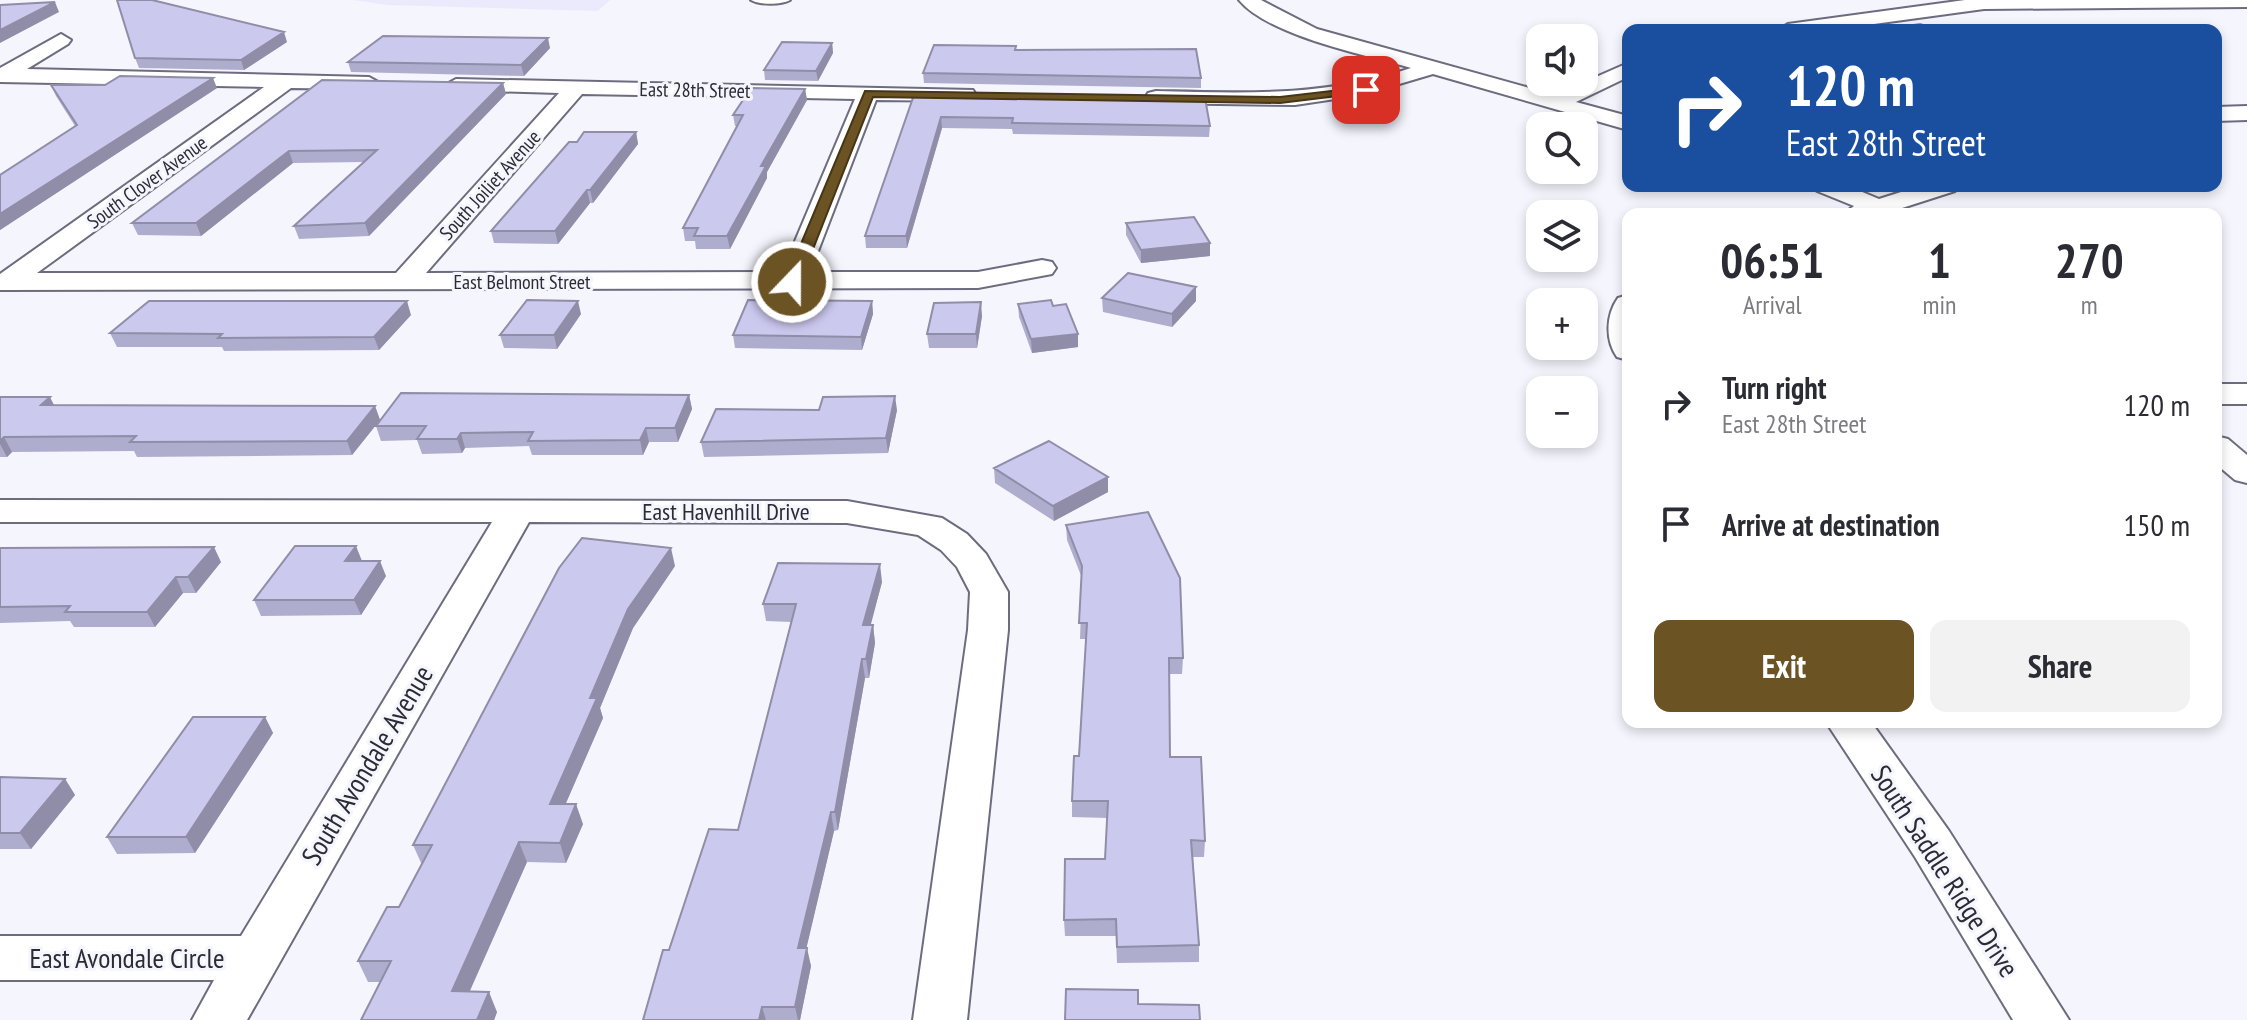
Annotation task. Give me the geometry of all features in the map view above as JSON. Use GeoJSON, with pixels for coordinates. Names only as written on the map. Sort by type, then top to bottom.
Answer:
{"type":"FeatureCollection","features":[{"type":"Feature","properties":{"kind":"street"},"geometry":{"type":"LineString","coordinates":[[1248,0],[1310,33],[1622,121]]}},
{"type":"Feature","properties":{"kind":"street"},"geometry":{"type":"LineString","coordinates":[[1832,24],[1984,3],[2247,1]]}},
{"type":"Feature","properties":{"kind":"street"},"geometry":{"type":"LineString","coordinates":[[2,76],[61,40]]}},
{"type":"Feature","properties":{"kind":"street"},"geometry":{"type":"LineString","coordinates":[[1137,98],[1319,98],[1390,84],[1431,68]]}},
{"type":"Feature","properties":{"kind":"street"},"geometry":{"type":"LineString","coordinates":[[1556,103],[1622,72]]}},
{"type":"Feature","properties":{"kind":"street"},"geometry":{"type":"LineString","coordinates":[[2,76],[393,84]]}},
{"type":"Feature","properties":{"kind":"street","name":"South Clover Avenue"},"geometry":{"type":"LineString","coordinates":[[4,282],[286,81]]}},
{"type":"Feature","properties":{"kind":"street","name":"East 28th Street"},"geometry":{"type":"LineString","coordinates":[[439,85],[979,95]]}},
{"type":"Feature","properties":{"kind":"street","name":"South Joiliet Avenue"},"geometry":{"type":"LineString","coordinates":[[403,282],[576,87]]}},
{"type":"Feature","properties":{"kind":"street"},"geometry":{"type":"LineString","coordinates":[[792,282],[868,93]]}},
{"type":"Feature","properties":{"kind":"street"},"geometry":{"type":"LineString","coordinates":[[2222,114],[2247,113]]}},
{"type":"Feature","properties":{"kind":"street"},"geometry":{"type":"LineString","coordinates":[[1838,192],[1869,208]]}},
{"type":"Feature","properties":{"kind":"street"},"geometry":{"type":"LineString","coordinates":[[1888,208],[1930,192]]}},
{"type":"Feature","properties":{"kind":"street","name":"East Belmont Street"},"geometry":{"type":"LineString","coordinates":[[4,282],[978,280],[1042,268]]}},
{"type":"Feature","properties":{"kind":"street"},"geometry":{"type":"LineString","coordinates":[[2222,394],[2247,394]]}},
{"type":"Feature","properties":{"kind":"street"},"geometry":{"type":"LineString","coordinates":[[2222,451],[2247,473]]}},
{"type":"Feature","properties":{"kind":"street","name":"East Havenhill Drive"},"geometry":{"type":"LineString","coordinates":[[0,511],[858,513],[929,526],[954,542],[973,562],[989,592],[988,630],[940,1020]]}},
{"type":"Feature","properties":{"kind":"street","name":"South Avondale Avenue"},"geometry":{"type":"LineString","coordinates":[[219,1020],[517,511]]}},
{"type":"Feature","properties":{"kind":"street","name":"South Saddle Ridge Drive"},"geometry":{"type":"LineString","coordinates":[[1852,728],[1932,844],[2042,1020]]}},
{"type":"Feature","properties":{"kind":"street","name":"East Avondale Circle"},"geometry":{"type":"LineString","coordinates":[[0,958],[253,958]]}},
{"type":"Feature","properties":{"kind":"lane"},"geometry":{"type":"LineString","coordinates":[[756,0],[785,0]]}},
{"type":"Feature","properties":{"kind":"shaded area"},"geometry":{"type":"Polygon","coordinates":[[[353,0],[610,0],[598,11],[388,5],[353,0]]]}},
{"type":"Feature","properties":{"kind":"building"},"geometry":{"type":"Polygon","coordinates":[[[117,0],[152,0],[284,32],[241,60],[135,58],[117,0]]]}},
{"type":"Feature","properties":{"kind":"building"},"geometry":{"type":"Polygon","coordinates":[[[55,2],[0,30],[0,5],[55,2]]]}},
{"type":"Feature","properties":{"kind":"building"},"geometry":{"type":"Polygon","coordinates":[[[383,36],[548,38],[521,65],[348,62],[383,36]]]}},
{"type":"Feature","properties":{"kind":"building"},"geometry":{"type":"Polygon","coordinates":[[[782,42],[832,43],[816,71],[764,70],[782,42]]]}},
{"type":"Feature","properties":{"kind":"building"},"geometry":{"type":"Polygon","coordinates":[[[934,45],[1016,46],[1015,50],[1196,49],[1201,78],[923,73],[934,45]]]}},
{"type":"Feature","properties":{"kind":"building"},"geometry":{"type":"Polygon","coordinates":[[[120,76],[213,78],[0,214],[0,175],[77,125],[51,85],[105,85],[120,76]]]}},
{"type":"Feature","properties":{"kind":"building"},"geometry":{"type":"Polygon","coordinates":[[[322,80],[503,83],[365,223],[294,226],[377,150],[289,151],[196,223],[132,223],[322,80]]]}},
{"type":"Feature","properties":{"kind":"building"},"geometry":{"type":"Polygon","coordinates":[[[751,88],[805,89],[761,166],[766,166],[727,236],[694,236],[698,228],[683,228],[743,115],[733,115],[751,88]]]}},
{"type":"Feature","properties":{"kind":"building"},"geometry":{"type":"Polygon","coordinates":[[[915,92],[1205,98],[1210,126],[1012,123],[1013,118],[941,117],[906,236],[865,236],[915,92]]]}},
{"type":"Feature","properties":{"kind":"building"},"geometry":{"type":"Polygon","coordinates":[[[584,132],[636,132],[555,231],[491,231],[569,142],[577,142],[584,132]]]}},
{"type":"Feature","properties":{"kind":"building"},"geometry":{"type":"Polygon","coordinates":[[[1194,217],[1210,243],[1141,250],[1126,223],[1194,217]]]}},
{"type":"Feature","properties":{"kind":"building"},"geometry":{"type":"Polygon","coordinates":[[[1128,273],[1196,287],[1172,314],[1102,298],[1128,273]]]}},
{"type":"Feature","properties":{"kind":"building"},"geometry":{"type":"Polygon","coordinates":[[[527,300],[578,301],[554,335],[500,335],[527,300]]]}},
{"type":"Feature","properties":{"kind":"building"},"geometry":{"type":"Polygon","coordinates":[[[748,300],[872,301],[861,337],[733,335],[748,300]]]}},
{"type":"Feature","properties":{"kind":"building"},"geometry":{"type":"Polygon","coordinates":[[[1051,300],[1053,306],[1066,304],[1078,334],[1031,339],[1018,304],[1051,300]]]}},
{"type":"Feature","properties":{"kind":"building"},"geometry":{"type":"Polygon","coordinates":[[[149,301],[407,301],[374,337],[218,338],[222,334],[110,333],[149,301]]]}},
{"type":"Feature","properties":{"kind":"building"},"geometry":{"type":"Polygon","coordinates":[[[981,302],[976,334],[927,334],[934,303],[981,302]]]}},
{"type":"Feature","properties":{"kind":"building"},"geometry":{"type":"Polygon","coordinates":[[[401,393],[689,395],[675,428],[646,428],[640,440],[528,441],[533,432],[461,433],[457,439],[417,439],[426,426],[376,426],[401,393]]]}},
{"type":"Feature","properties":{"kind":"building"},"geometry":{"type":"Polygon","coordinates":[[[895,396],[886,438],[701,442],[716,409],[819,410],[823,397],[895,396]]]}},
{"type":"Feature","properties":{"kind":"building"},"geometry":{"type":"Polygon","coordinates":[[[0,397],[50,397],[41,405],[375,406],[347,441],[130,442],[136,436],[4,437],[0,441],[0,397]]]}},
{"type":"Feature","properties":{"kind":"building"},"geometry":{"type":"Polygon","coordinates":[[[1049,441],[1108,477],[1053,506],[994,468],[1049,441]]]}},
{"type":"Feature","properties":{"kind":"building"},"geometry":{"type":"Polygon","coordinates":[[[1148,512],[1180,578],[1183,658],[1169,658],[1170,757],[1201,757],[1205,841],[1191,840],[1199,945],[1117,947],[1116,919],[1064,920],[1065,859],[1105,859],[1108,801],[1072,801],[1074,756],[1079,756],[1087,623],[1079,623],[1082,566],[1066,525],[1148,512]]]}},
{"type":"Feature","properties":{"kind":"building"},"geometry":{"type":"Polygon","coordinates":[[[582,538],[671,548],[628,609],[590,698],[597,698],[550,804],[576,804],[560,843],[519,842],[452,991],[489,992],[477,1020],[361,1020],[391,961],[358,961],[387,907],[399,907],[432,845],[413,845],[559,568],[582,538]]]}},
{"type":"Feature","properties":{"kind":"building"},"geometry":{"type":"Polygon","coordinates":[[[295,546],[356,546],[345,561],[380,561],[354,600],[254,600],[295,546]]]}},
{"type":"Feature","properties":{"kind":"building"},"geometry":{"type":"Polygon","coordinates":[[[214,547],[188,577],[176,577],[147,612],[65,612],[70,606],[0,607],[0,548],[214,547]]]}},
{"type":"Feature","properties":{"kind":"building"},"geometry":{"type":"Polygon","coordinates":[[[778,563],[880,564],[863,625],[873,625],[866,659],[862,659],[835,812],[831,812],[798,948],[807,948],[795,1007],[762,1007],[759,1020],[643,1020],[663,950],[669,950],[709,829],[738,830],[796,604],[763,604],[778,563]]]}},
{"type":"Feature","properties":{"kind":"building"},"geometry":{"type":"Polygon","coordinates":[[[193,717],[265,717],[186,837],[107,837],[193,717]]]}},
{"type":"Feature","properties":{"kind":"building"},"geometry":{"type":"Polygon","coordinates":[[[0,777],[65,779],[20,833],[0,833],[0,777]]]}},
{"type":"Feature","properties":{"kind":"building"},"geometry":{"type":"Polygon","coordinates":[[[1066,989],[1138,990],[1138,1004],[1199,1005],[1200,1020],[1065,1020],[1066,989]]]}},
{"type":"Feature","properties":{"kind":"route"},"geometry":{"type":"LineString","coordinates":[[792,282],[868,93],[1280,100],[1319,98],[1366,90]]}}]}
